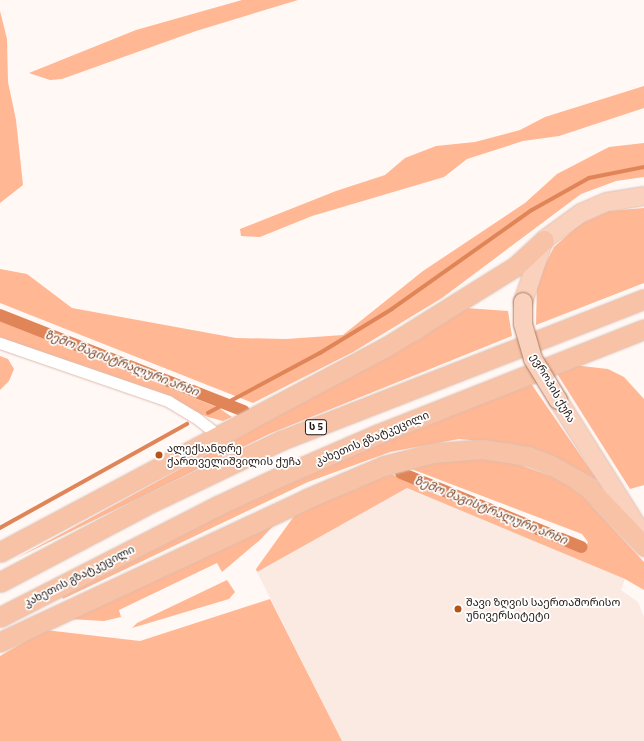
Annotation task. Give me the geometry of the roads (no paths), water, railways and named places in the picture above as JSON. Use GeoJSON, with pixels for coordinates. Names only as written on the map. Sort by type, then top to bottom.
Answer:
{"type":"FeatureCollection","features":[{"type":"Feature","properties":{"kind":"highway"},"geometry":{"type":"LineString","coordinates":[[0,552],[386,348],[516,266],[544,240]]}},
{"type":"Feature","properties":{"kind":"highway","name":"ს 5"},"geometry":{"type":"LineString","coordinates":[[0,582],[144,506],[282,440],[644,299]]}},
{"type":"Feature","properties":{"kind":"highway","name":"კახეთის გზატკეცილი"},"geometry":{"type":"LineString","coordinates":[[0,617],[42,594],[217,506],[286,474],[378,434],[644,329]]}},
{"type":"Feature","properties":{"kind":"highway"},"geometry":{"type":"LineString","coordinates":[[0,642],[285,508],[384,466],[433,453],[482,449],[528,456],[549,464],[585,484],[644,546]]}},
{"type":"Feature","properties":{"kind":"highway"},"geometry":{"type":"LineString","coordinates":[[0,638],[42,594]]}},
{"type":"Feature","properties":{"kind":"main road"},"geometry":{"type":"LineString","coordinates":[[544,240],[581,213],[607,202],[644,196]]}},
{"type":"Feature","properties":{"kind":"main road","name":"ევროპის ქუჩა"},"geometry":{"type":"LineString","coordinates":[[544,240],[523,302],[522,324],[533,359],[644,537]]}},
{"type":"Feature","properties":{"kind":"street"},"geometry":{"type":"LineString","coordinates":[[0,343],[168,401],[194,417],[219,436]]}},
{"type":"Feature","properties":{"kind":"waterway"},"geometry":{"type":"LineString","coordinates":[[208,413],[320,353],[392,309],[532,210],[589,178],[644,167]]}},
{"type":"Feature","properties":{"kind":"waterway","name":"ზემო მაგისტრალური არხი"},"geometry":{"type":"LineString","coordinates":[[0,315],[244,411]]}},
{"type":"Feature","properties":{"kind":"waterway"},"geometry":{"type":"LineString","coordinates":[[0,528],[187,424]]}},
{"type":"Feature","properties":{"kind":"waterway","name":"ზემო მაგისტრალური არხი"},"geometry":{"type":"LineString","coordinates":[[401,473],[581,547]]}},
{"type":"Feature","properties":{"kind":"place","name":"ალექსანდრე ქართველიშვილის ქუჩა"},"geometry":{"type":"Point","coordinates":[159,455]}},
{"type":"Feature","properties":{"kind":"place","name":"შავი ზღვის საერთაშორისო უნივერსიტეტი"},"geometry":{"type":"Point","coordinates":[458,609]}}]}
